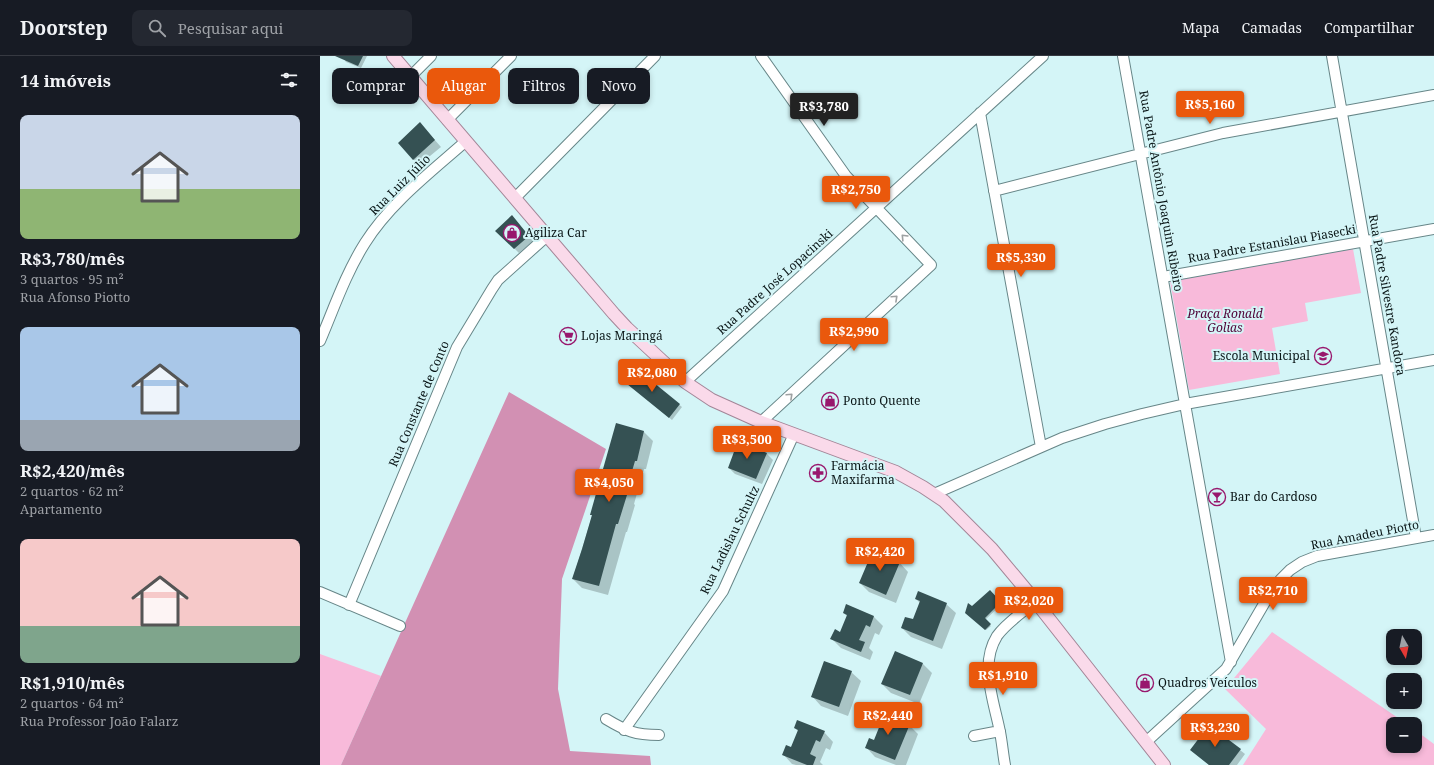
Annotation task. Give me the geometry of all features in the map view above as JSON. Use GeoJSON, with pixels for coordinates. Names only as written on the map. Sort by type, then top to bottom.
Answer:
{"type":"FeatureCollection","features":[{"type":"Feature","properties":{"kind":"main road"},"geometry":{"type":"LineString","coordinates":[[393,56],[403,68]]}},
{"type":"Feature","properties":{"kind":"main road"},"geometry":{"type":"LineString","coordinates":[[419,87],[618,319],[685,382],[721,404],[761,422],[896,472],[934,494],[954,510],[992,549],[1036,601],[1164,765]]}},
{"type":"Feature","properties":{"kind":"street"},"geometry":{"type":"LineString","coordinates":[[419,68],[431,56]]}},
{"type":"Feature","properties":{"kind":"street"},"geometry":{"type":"LineString","coordinates":[[447,120],[512,56]]}},
{"type":"Feature","properties":{"kind":"street"},"geometry":{"type":"LineString","coordinates":[[515,198],[655,56]]}},
{"type":"Feature","properties":{"kind":"street"},"geometry":{"type":"LineString","coordinates":[[761,56],[850,181],[931,265],[761,422]]}},
{"type":"Feature","properties":{"kind":"street","name":"Rua Padre José Lopacinski"},"geometry":{"type":"LineString","coordinates":[[685,382],[1043,56]]}},
{"type":"Feature","properties":{"kind":"street","name":"Rua Padre Antônio Joaquim Ribeiro"},"geometry":{"type":"LineString","coordinates":[[1123,56],[1232,662]]}},
{"type":"Feature","properties":{"kind":"street","name":"Rua Padre Silvestre Kandora"},"geometry":{"type":"LineString","coordinates":[[1332,56],[1416,538]]}},
{"type":"Feature","properties":{"kind":"street"},"geometry":{"type":"LineString","coordinates":[[994,191],[1141,153],[1230,132],[1434,95]]}},
{"type":"Feature","properties":{"kind":"street"},"geometry":{"type":"LineString","coordinates":[[980,112],[1041,447]]}},
{"type":"Feature","properties":{"kind":"street","name":"Rua Luiz Júlio"},"geometry":{"type":"LineString","coordinates":[[320,341],[354,262],[365,242],[393,208],[466,141]]}},
{"type":"Feature","properties":{"kind":"street","name":"Rua Padre Estanislau Piasecki"},"geometry":{"type":"LineString","coordinates":[[1163,277],[1434,229]]}},
{"type":"Feature","properties":{"kind":"street","name":"Rua Constante de Conto"},"geometry":{"type":"LineString","coordinates":[[349,605],[457,347],[498,280],[546,236]]}},
{"type":"Feature","properties":{"kind":"street"},"geometry":{"type":"LineString","coordinates":[[934,494],[1041,447],[1082,431],[1106,424],[1185,404],[1434,360]]}},
{"type":"Feature","properties":{"kind":"street","name":"Rua Ladislau Schultz"},"geometry":{"type":"LineString","coordinates":[[624,730],[722,591],[794,434]]}},
{"type":"Feature","properties":{"kind":"street","name":"Rua Amadeu Piotto"},"geometry":{"type":"LineString","coordinates":[[1146,742],[1221,675],[1232,662],[1272,590],[1290,570],[1302,562],[1317,556],[1434,535]]}},
{"type":"Feature","properties":{"kind":"street"},"geometry":{"type":"LineString","coordinates":[[320,592],[400,626]]}},
{"type":"Feature","properties":{"kind":"street"},"geometry":{"type":"LineString","coordinates":[[1005,765],[1000,732],[991,691],[989,661],[991,647],[998,635],[1036,601]]}},
{"type":"Feature","properties":{"kind":"street"},"geometry":{"type":"LineString","coordinates":[[606,719],[624,730],[639,734],[659,735]]}},
{"type":"Feature","properties":{"kind":"street"},"geometry":{"type":"LineString","coordinates":[[974,736],[1000,732]]}},
{"type":"Feature","properties":{"kind":"green space","name":"Praça Ronald Golias"},"geometry":{"type":"Polygon","coordinates":[[[1353,249],[1361,293],[1305,303],[1308,321],[1272,328],[1280,374],[1189,390],[1170,281],[1353,249]]]}},
{"type":"Feature","properties":{"kind":"green space"},"geometry":{"type":"Polygon","coordinates":[[[1272,632],[1397,717],[1386,717],[1386,753],[1422,753],[1422,735],[1434,744],[1434,765],[1243,765],[1266,729],[1225,689],[1272,632]]]}},
{"type":"Feature","properties":{"kind":"green space"},"geometry":{"type":"Polygon","coordinates":[[[320,654],[381,676],[341,765],[320,765],[320,654]]]}},
{"type":"Feature","properties":{"kind":"shaded area"},"geometry":{"type":"Polygon","coordinates":[[[509,392],[606,449],[562,579],[558,689],[570,751],[650,756],[651,765],[341,765],[509,392]]]}},
{"type":"Feature","properties":{"kind":"building"},"geometry":{"type":"Polygon","coordinates":[[[335,56],[363,56],[358,66],[335,56]]]}},
{"type":"Feature","properties":{"kind":"building"},"geometry":{"type":"Polygon","coordinates":[[[420,122],[435,140],[413,160],[398,143],[420,122]]]}},
{"type":"Feature","properties":{"kind":"building","name":"Agiliza Car"},"geometry":{"type":"Polygon","coordinates":[[[512,215],[529,236],[514,249],[495,231],[512,215]]]}},
{"type":"Feature","properties":{"kind":"building"},"geometry":{"type":"Polygon","coordinates":[[[632,365],[680,404],[669,418],[627,384],[632,365]]]}},
{"type":"Feature","properties":{"kind":"building"},"geometry":{"type":"Polygon","coordinates":[[[616,423],[644,431],[637,461],[635,461],[625,495],[627,495],[618,524],[616,524],[599,586],[572,579],[592,515],[590,515],[616,423]]]}},
{"type":"Feature","properties":{"kind":"building"},"geometry":{"type":"Polygon","coordinates":[[[738,441],[767,453],[756,479],[728,468],[738,441]]]}},
{"type":"Feature","properties":{"kind":"building"},"geometry":{"type":"Polygon","coordinates":[[[873,550],[900,562],[886,595],[859,583],[873,550]]]}},
{"type":"Feature","properties":{"kind":"building"},"geometry":{"type":"Polygon","coordinates":[[[990,590],[1001,602],[985,618],[991,624],[985,630],[965,613],[968,603],[972,606],[990,590]]]}},
{"type":"Feature","properties":{"kind":"building"},"geometry":{"type":"Polygon","coordinates":[[[918,591],[947,603],[933,641],[901,628],[905,617],[913,619],[920,601],[915,599],[918,591]]]}},
{"type":"Feature","properties":{"kind":"building"},"geometry":{"type":"Polygon","coordinates":[[[846,604],[874,616],[870,627],[866,625],[859,640],[865,642],[861,652],[830,639],[835,629],[840,632],[847,615],[843,613],[846,604]]]}},
{"type":"Feature","properties":{"kind":"building"},"geometry":{"type":"Polygon","coordinates":[[[895,651],[923,663],[910,695],[881,684],[895,651]]]}},
{"type":"Feature","properties":{"kind":"building"},"geometry":{"type":"Polygon","coordinates":[[[824,661],[852,671],[839,707],[811,697],[824,661]]]}},
{"type":"Feature","properties":{"kind":"building"},"geometry":{"type":"Polygon","coordinates":[[[879,712],[910,724],[895,760],[865,748],[869,738],[874,740],[880,725],[875,722],[879,712]]]}},
{"type":"Feature","properties":{"kind":"building"},"geometry":{"type":"Polygon","coordinates":[[[797,720],[825,731],[820,742],[816,740],[810,754],[816,757],[813,765],[807,765],[782,755],[786,745],[791,747],[798,730],[794,728],[797,720]]]}},
{"type":"Feature","properties":{"kind":"building"},"geometry":{"type":"Polygon","coordinates":[[[1209,725],[1241,749],[1229,765],[1209,765],[1190,750],[1209,725]]]}},
{"type":"Feature","properties":{"kind":"place","name":"Agiliza Car"},"geometry":{"type":"Point","coordinates":[512,233]}},
{"type":"Feature","properties":{"kind":"place","name":"Lojas Maringá"},"geometry":{"type":"Point","coordinates":[568,336]}},
{"type":"Feature","properties":{"kind":"place","name":"Escola Municipal"},"geometry":{"type":"Point","coordinates":[1323,356]}},
{"type":"Feature","properties":{"kind":"place","name":"Ponto Quente"},"geometry":{"type":"Point","coordinates":[830,401]}},
{"type":"Feature","properties":{"kind":"place","name":"Farmácia Maxifarma"},"geometry":{"type":"Point","coordinates":[818,473]}},
{"type":"Feature","properties":{"kind":"place","name":"Bar do Cardoso"},"geometry":{"type":"Point","coordinates":[1217,497]}},
{"type":"Feature","properties":{"kind":"place","name":"Quadros Veículos"},"geometry":{"type":"Point","coordinates":[1145,683]}}]}
